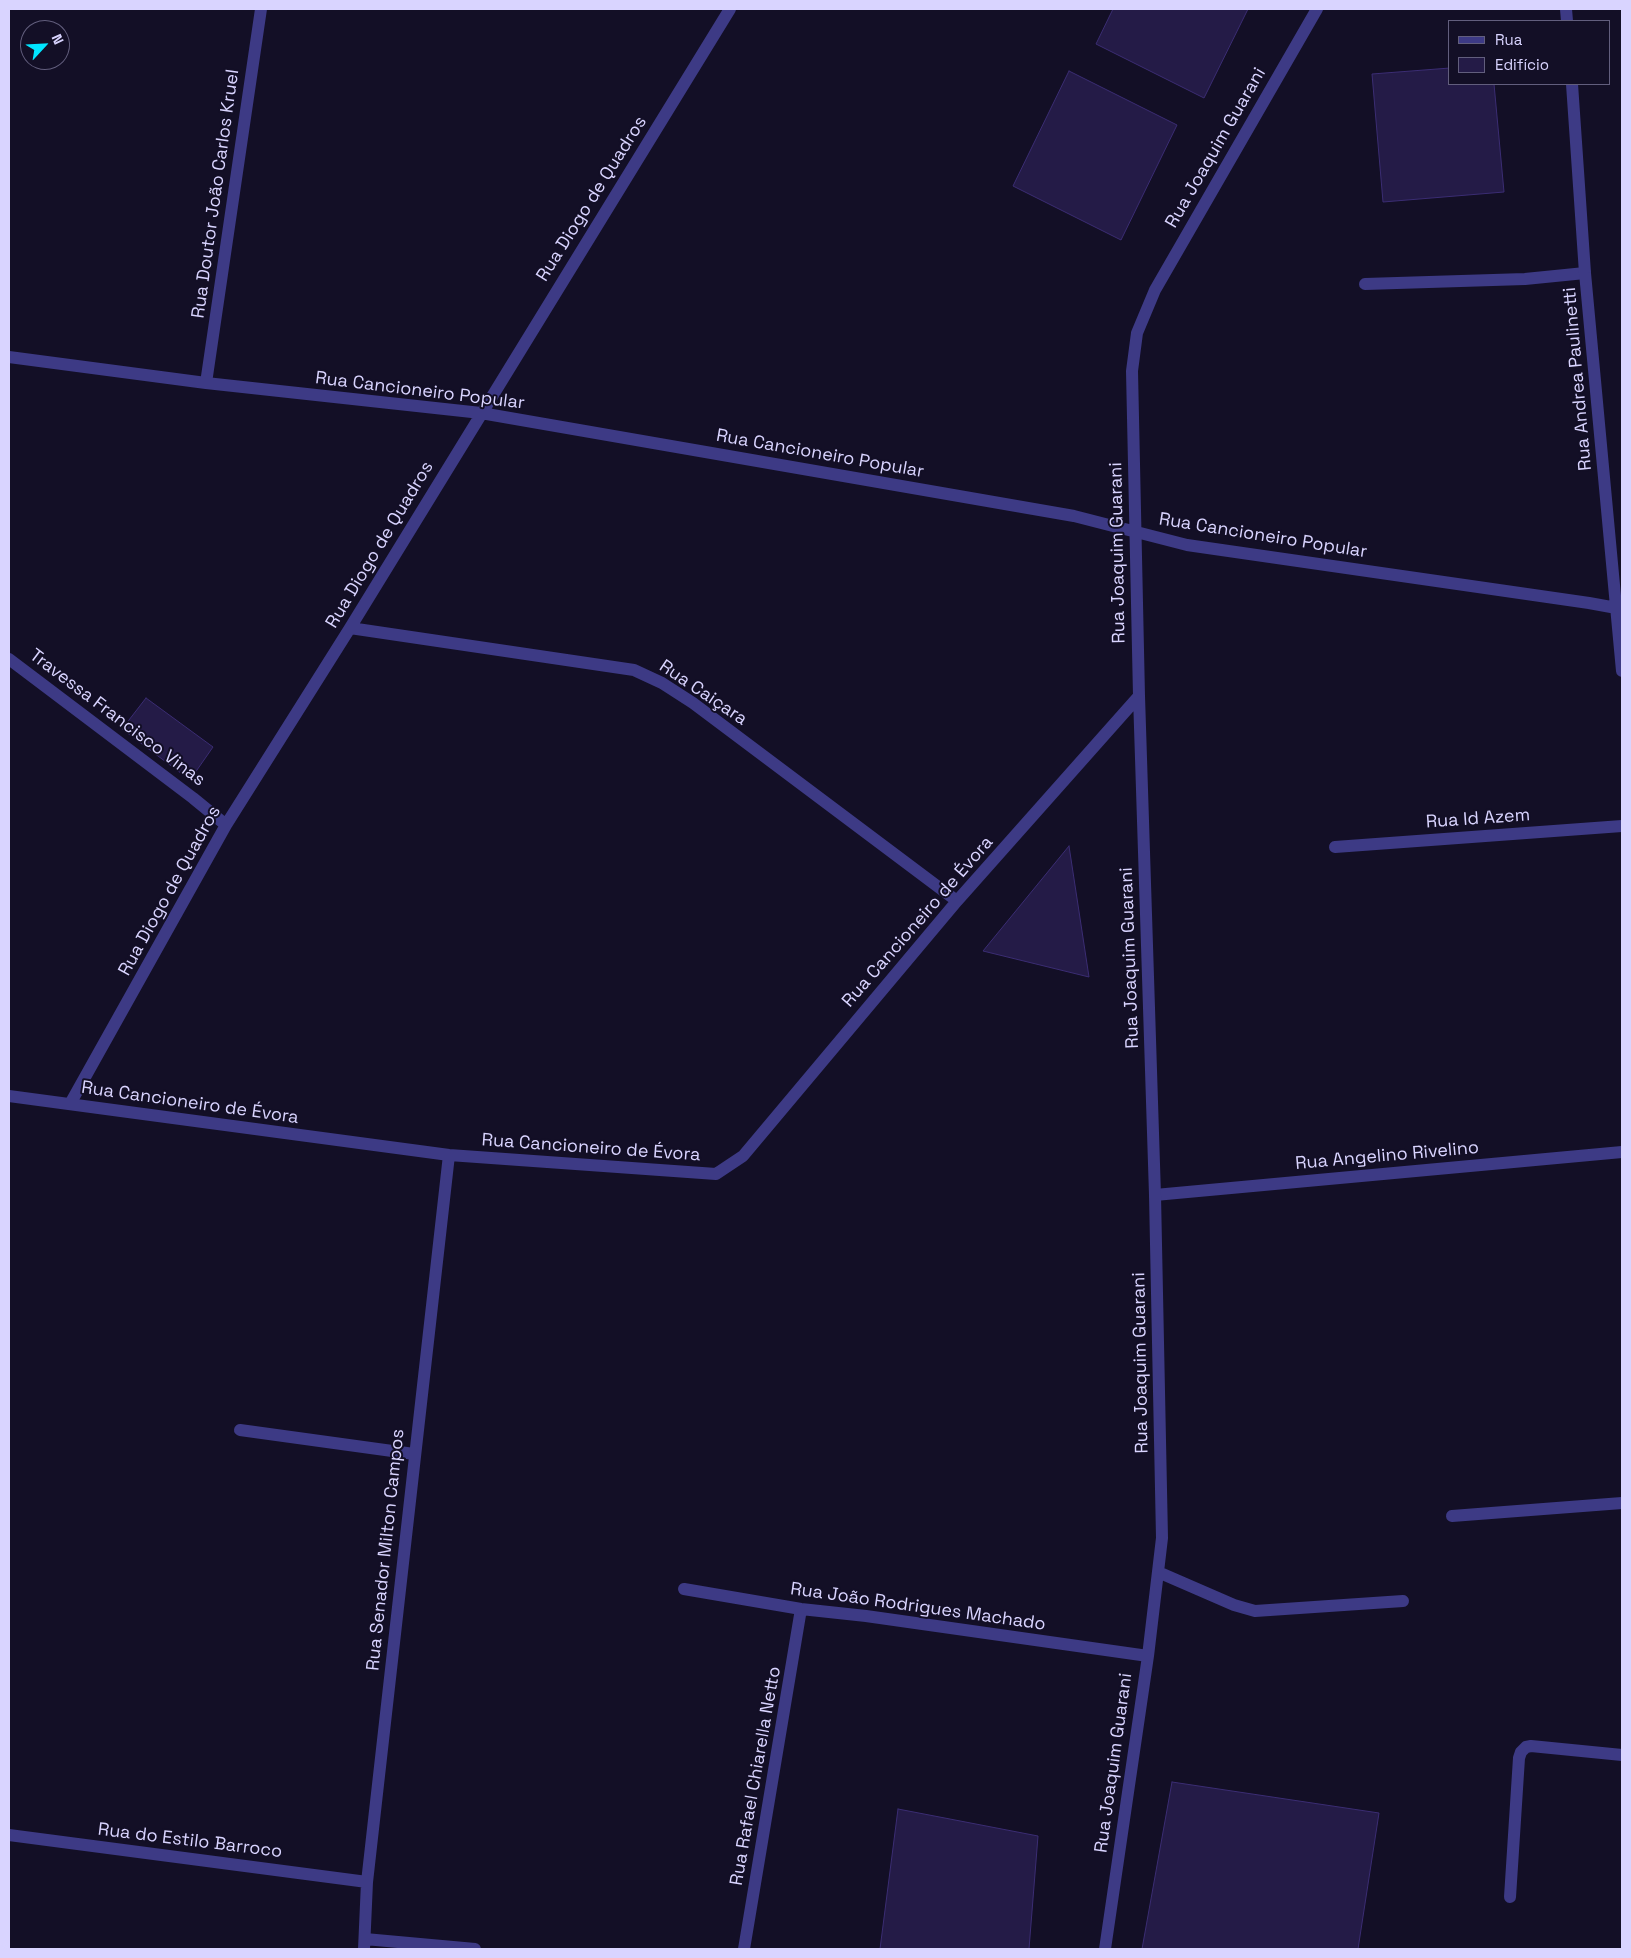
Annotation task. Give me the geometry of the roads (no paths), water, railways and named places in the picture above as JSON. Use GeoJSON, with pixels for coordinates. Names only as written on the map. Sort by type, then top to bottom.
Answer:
{"type":"FeatureCollection","features":[{"type":"Feature","properties":{"kind":"street","name":"Rua Doutor João Carlos Kruel"},"geometry":{"type":"LineString","coordinates":[[206,384],[261,9]]}},
{"type":"Feature","properties":{"kind":"street","name":"Rua Diogo de Quadros"},"geometry":{"type":"LineString","coordinates":[[70,1104],[226,825],[350,628],[730,9]]}},
{"type":"Feature","properties":{"kind":"street","name":"Rua Joaquim Guarani"},"geometry":{"type":"LineString","coordinates":[[1105,1949],[1148,1656],[1162,1538],[1155,1195],[1134,531],[1132,371],[1137,333],[1155,290],[1317,9]]}},
{"type":"Feature","properties":{"kind":"street","name":"Rua Andrea Paulinetti"},"geometry":{"type":"LineString","coordinates":[[1572,85],[1585,272],[1620,609],[1622,671]]}},
{"type":"Feature","properties":{"kind":"street"},"geometry":{"type":"LineString","coordinates":[[1366,284],[1524,279],[1585,272]]}},
{"type":"Feature","properties":{"kind":"street","name":"Rua Cancioneiro Popular"},"geometry":{"type":"LineString","coordinates":[[9,357],[206,384],[481,414],[1074,516],[1187,545],[1620,609]]}},
{"type":"Feature","properties":{"kind":"street","name":"Rua Caiçara"},"geometry":{"type":"LineString","coordinates":[[350,628],[634,670],[662,683],[693,704],[957,901]]}},
{"type":"Feature","properties":{"kind":"street","name":"Travessa Francisco Vinas"},"geometry":{"type":"LineString","coordinates":[[9,659],[186,792],[226,825]]}},
{"type":"Feature","properties":{"kind":"street","name":"Rua Cancioneiro de Évora"},"geometry":{"type":"LineString","coordinates":[[9,1096],[449,1155],[716,1174],[743,1156],[957,901],[1139,696]]}},
{"type":"Feature","properties":{"kind":"street","name":"Rua Id Azem"},"geometry":{"type":"LineString","coordinates":[[1335,847],[1622,826]]}},
{"type":"Feature","properties":{"kind":"street","name":"Rua Angelino Rivelino"},"geometry":{"type":"LineString","coordinates":[[1155,1195],[1622,1152]]}},
{"type":"Feature","properties":{"kind":"street","name":"Rua Senador Milton Campos"},"geometry":{"type":"LineString","coordinates":[[365,1944],[367,1882],[449,1155]]}},
{"type":"Feature","properties":{"kind":"street"},"geometry":{"type":"LineString","coordinates":[[240,1430],[414,1454]]}},
{"type":"Feature","properties":{"kind":"street"},"geometry":{"type":"LineString","coordinates":[[1452,1516],[1622,1503]]}},
{"type":"Feature","properties":{"kind":"street"},"geometry":{"type":"LineString","coordinates":[[1158,1572],[1234,1605],[1255,1611],[1403,1601]]}},
{"type":"Feature","properties":{"kind":"street","name":"Rua João Rodrigues Machado"},"geometry":{"type":"LineString","coordinates":[[684,1589],[801,1609],[866,1616],[1148,1656]]}},
{"type":"Feature","properties":{"kind":"street","name":"Rua Rafael Chiarella Netto"},"geometry":{"type":"LineString","coordinates":[[744,1949],[801,1609]]}},
{"type":"Feature","properties":{"kind":"street"},"geometry":{"type":"LineString","coordinates":[[1510,1897],[1519,1758],[1521,1752],[1531,1746],[1622,1754]]}},
{"type":"Feature","properties":{"kind":"street","name":"Rua do Estilo Barroco"},"geometry":{"type":"LineString","coordinates":[[9,1835],[367,1882]]}},
{"type":"Feature","properties":{"kind":"street"},"geometry":{"type":"LineString","coordinates":[[365,1944],[475,1949]]}}]}
